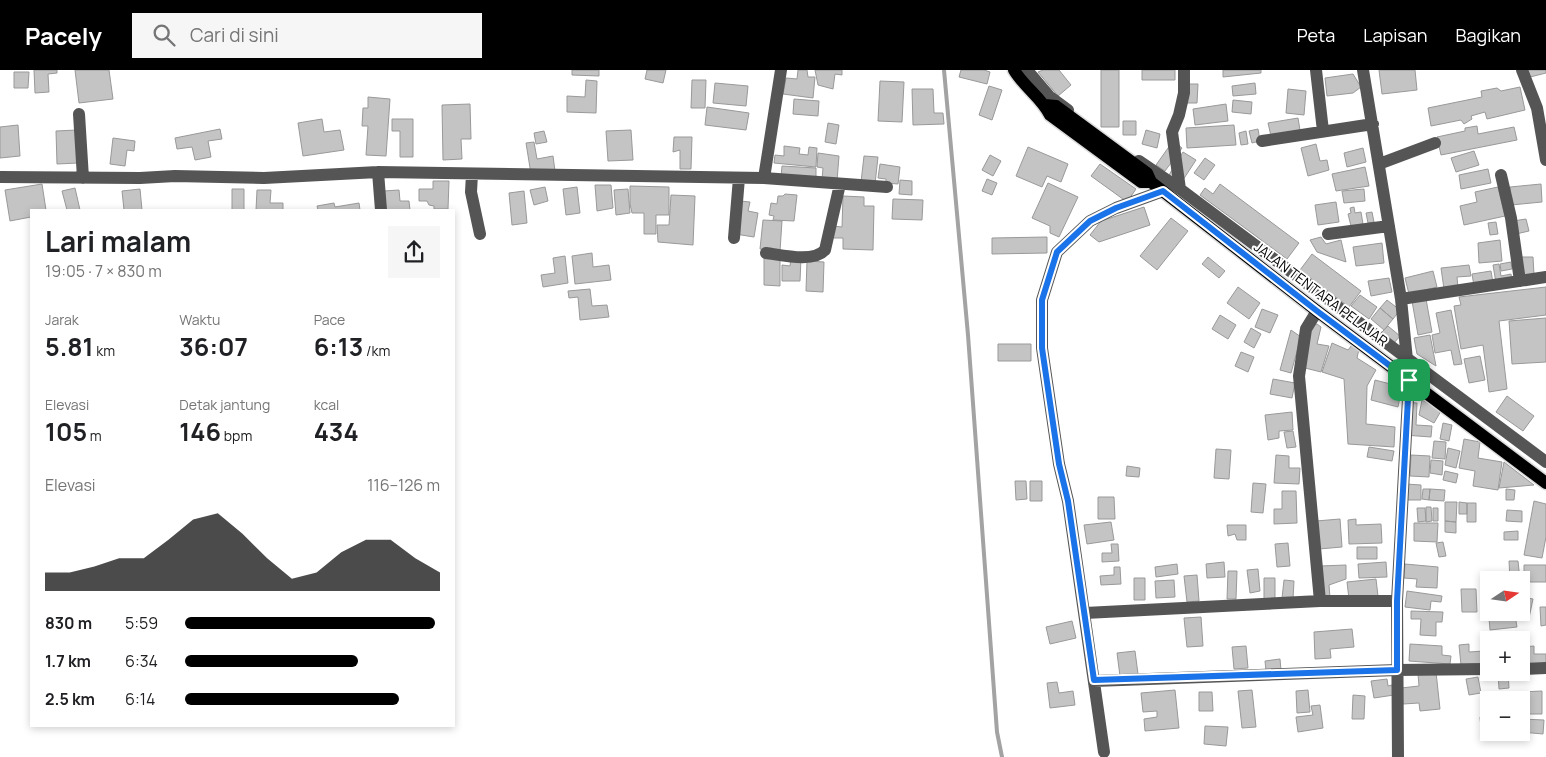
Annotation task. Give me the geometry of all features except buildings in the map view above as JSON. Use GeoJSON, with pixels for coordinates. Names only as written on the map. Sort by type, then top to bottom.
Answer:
{"type":"FeatureCollection","features":[{"type":"Feature","properties":{"kind":"main road","name":"JALAN TENTARA PELAJAR"},"geometry":{"type":"LineString","coordinates":[[1014,70],[1021,82],[1045,105],[1056,106],[1146,173],[1151,182],[1317,311],[1546,483]]}},
{"type":"Feature","properties":{"kind":"street"},"geometry":{"type":"LineString","coordinates":[[764,178],[781,70]]}},
{"type":"Feature","properties":{"kind":"street"},"geometry":{"type":"LineString","coordinates":[[1027,70],[1049,96],[1128,154],[1180,189],[1546,462]]}},
{"type":"Feature","properties":{"kind":"street"},"geometry":{"type":"LineString","coordinates":[[1180,189],[1172,132],[1179,115],[1184,93],[1184,70]]}},
{"type":"Feature","properties":{"kind":"street"},"geometry":{"type":"LineString","coordinates":[[1316,70],[1324,131]]}},
{"type":"Feature","properties":{"kind":"street"},"geometry":{"type":"LineString","coordinates":[[1363,70],[1401,299],[1409,380],[1397,601],[1398,757]]}},
{"type":"Feature","properties":{"kind":"street"},"geometry":{"type":"LineString","coordinates":[[1522,70],[1537,108],[1546,160]]}},
{"type":"Feature","properties":{"kind":"street"},"geometry":{"type":"LineString","coordinates":[[79,114],[83,178]]}},
{"type":"Feature","properties":{"kind":"street"},"geometry":{"type":"LineString","coordinates":[[1262,141],[1373,124]]}},
{"type":"Feature","properties":{"kind":"street"},"geometry":{"type":"LineString","coordinates":[[1379,164],[1434,143]]}},
{"type":"Feature","properties":{"kind":"street"},"geometry":{"type":"LineString","coordinates":[[378,172],[381,209]]}},
{"type":"Feature","properties":{"kind":"street"},"geometry":{"type":"LineString","coordinates":[[0,177],[175,176],[264,178],[378,172],[764,178],[888,187]]}},
{"type":"Feature","properties":{"kind":"street"},"geometry":{"type":"LineString","coordinates":[[472,174],[471,192],[480,234]]}},
{"type":"Feature","properties":{"kind":"street"},"geometry":{"type":"LineString","coordinates":[[1501,175],[1511,218],[1520,281]]}},
{"type":"Feature","properties":{"kind":"street"},"geometry":{"type":"LineString","coordinates":[[734,238],[739,178]]}},
{"type":"Feature","properties":{"kind":"street"},"geometry":{"type":"LineString","coordinates":[[766,253],[795,257],[816,257],[823,253],[840,184]]}},
{"type":"Feature","properties":{"kind":"street"},"geometry":{"type":"LineString","coordinates":[[1104,752],[1068,501],[1059,464],[1042,348],[1042,300],[1057,252],[1090,221],[1116,208],[1163,191]]}},
{"type":"Feature","properties":{"kind":"street"},"geometry":{"type":"LineString","coordinates":[[1328,234],[1389,226]]}},
{"type":"Feature","properties":{"kind":"street"},"geometry":{"type":"LineString","coordinates":[[1401,299],[1546,277]]}},
{"type":"Feature","properties":{"kind":"street"},"geometry":{"type":"LineString","coordinates":[[1317,311],[1306,329],[1299,376],[1320,601]]}},
{"type":"Feature","properties":{"kind":"street"},"geometry":{"type":"LineString","coordinates":[[1085,613],[1320,601],[1397,601]]}},
{"type":"Feature","properties":{"kind":"street"},"geometry":{"type":"LineString","coordinates":[[1530,669],[1546,668]]}},
{"type":"Feature","properties":{"kind":"street"},"geometry":{"type":"LineString","coordinates":[[1094,680],[1480,669]]}},
{"type":"Feature","properties":{"kind":"waterway"},"geometry":{"type":"LineString","coordinates":[[944,70],[968,335],[997,732],[1002,757]]}},
{"type":"Feature","properties":{"kind":"route"},"geometry":{"type":"LineString","coordinates":[[1163,191],[1409,380],[1397,601],[1397,670],[1094,680],[1068,501],[1059,464],[1042,348],[1042,300],[1057,252],[1090,221],[1116,208],[1163,191]]}}]}
